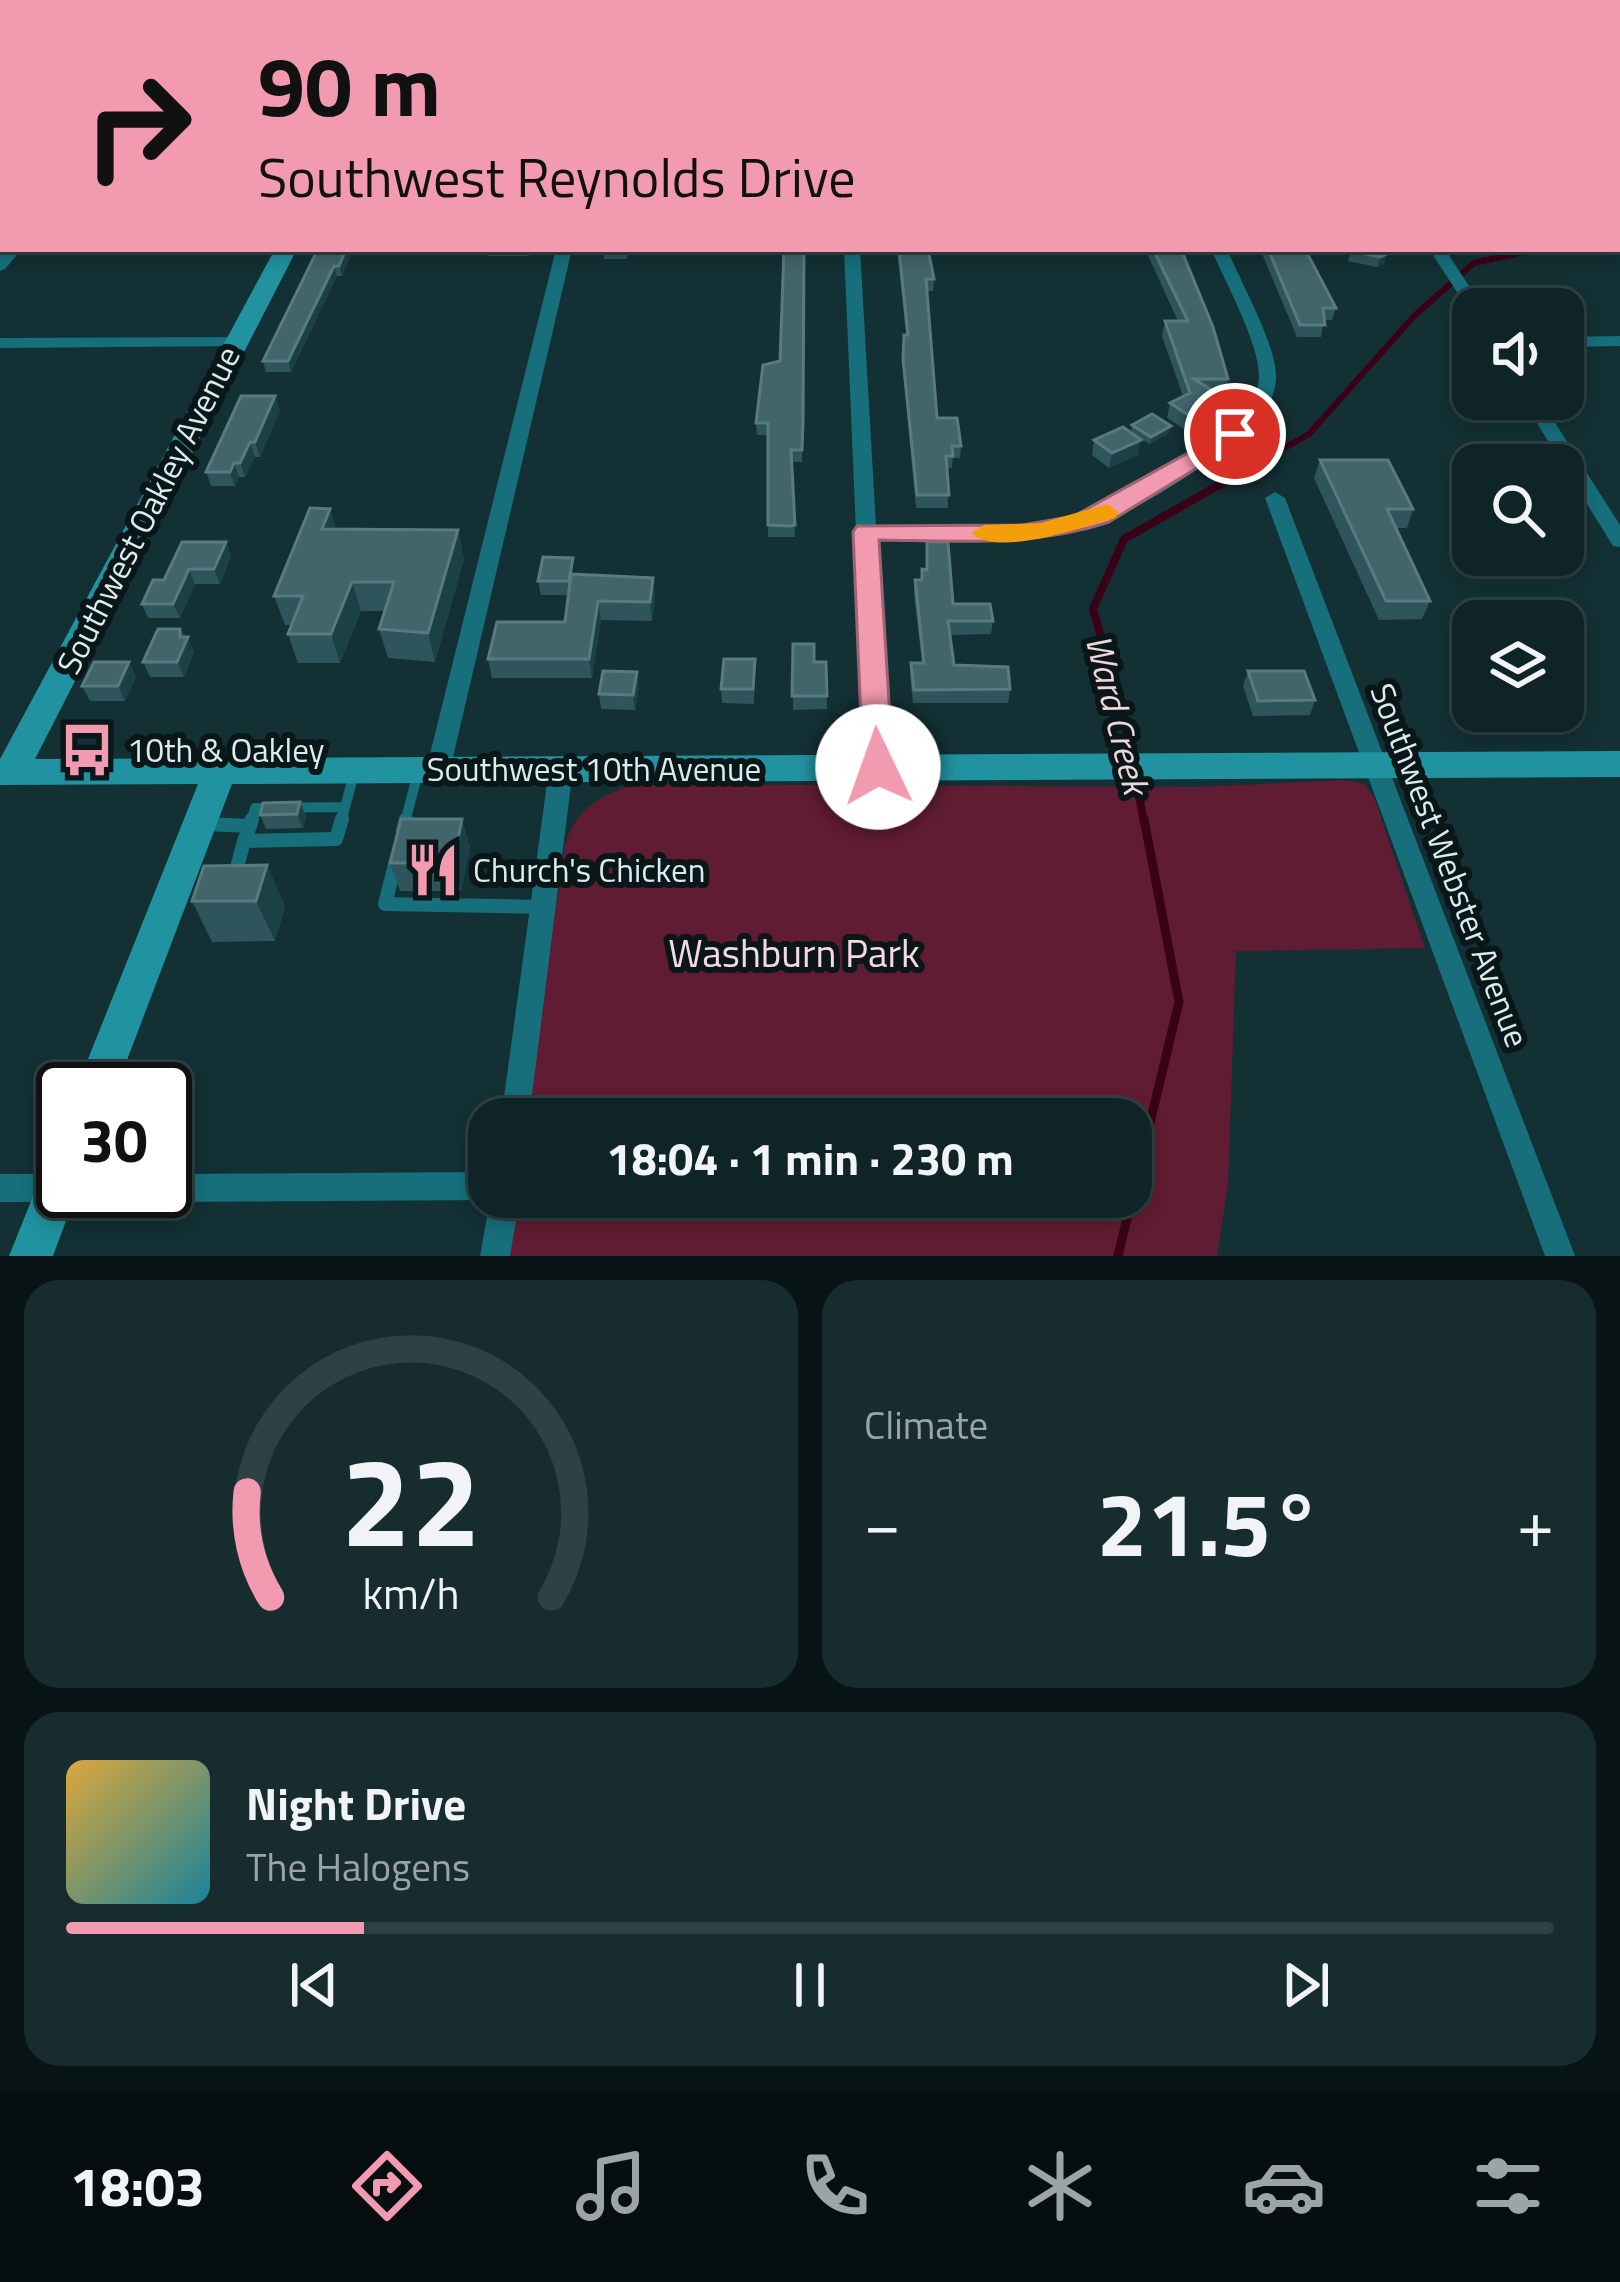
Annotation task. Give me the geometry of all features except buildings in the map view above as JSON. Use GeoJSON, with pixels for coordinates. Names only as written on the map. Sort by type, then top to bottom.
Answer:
{"type":"FeatureCollection","features":[{"type":"Feature","properties":{"kind":"main road","name":"Southwest Oakley Avenue"},"geometry":{"type":"LineString","coordinates":[[6,772],[284,252]]}},
{"type":"Feature","properties":{"kind":"main road","name":"Southwest 10th Avenue"},"geometry":{"type":"LineString","coordinates":[[6,772],[1620,764]]}},
{"type":"Feature","properties":{"kind":"main road"},"geometry":{"type":"LineString","coordinates":[[106,1062],[220,771]]}},
{"type":"Feature","properties":{"kind":"main road"},"geometry":{"type":"LineString","coordinates":[[31,1256],[47,1218]]}},
{"type":"Feature","properties":{"kind":"street"},"geometry":{"type":"LineString","coordinates":[[428,770],[563,252]]}},
{"type":"Feature","properties":{"kind":"street"},"geometry":{"type":"LineString","coordinates":[[852,252],[878,767]]}},
{"type":"Feature","properties":{"kind":"street"},"geometry":{"type":"LineString","coordinates":[[866,532],[1023,533],[1078,524],[1100,516],[1235,434],[1252,419],[1268,379],[1220,252]]}},
{"type":"Feature","properties":{"kind":"street"},"geometry":{"type":"LineString","coordinates":[[1439,252],[1463,288]]}},
{"type":"Feature","properties":{"kind":"street"},"geometry":{"type":"LineString","coordinates":[[1584,341],[1620,341]]}},
{"type":"Feature","properties":{"kind":"street"},"geometry":{"type":"LineString","coordinates":[[0,344],[236,342]]}},
{"type":"Feature","properties":{"kind":"street"},"geometry":{"type":"LineString","coordinates":[[1545,420],[1620,541]]}},
{"type":"Feature","properties":{"kind":"street","name":"Southwest Webster Avenue"},"geometry":{"type":"LineString","coordinates":[[1275,498],[1560,1256]]}},
{"type":"Feature","properties":{"kind":"street"},"geometry":{"type":"LineString","coordinates":[[518,1098],[561,769]]}},
{"type":"Feature","properties":{"kind":"street"},"geometry":{"type":"LineString","coordinates":[[0,1188],[36,1185]]}},
{"type":"Feature","properties":{"kind":"street"},"geometry":{"type":"LineString","coordinates":[[192,1188],[468,1186]]}},
{"type":"Feature","properties":{"kind":"street"},"geometry":{"type":"LineString","coordinates":[[495,1256],[501,1218]]}},
{"type":"Feature","properties":{"kind":"lane"},"geometry":{"type":"LineString","coordinates":[[244,842],[336,839],[355,770]]}},
{"type":"Feature","properties":{"kind":"lane"},"geometry":{"type":"LineString","coordinates":[[428,770],[385,904],[543,907]]}},
{"type":"Feature","properties":{"kind":"lane"},"geometry":{"type":"LineString","coordinates":[[249,888],[231,887],[255,808],[345,807]]}},
{"type":"Feature","properties":{"kind":"lane"},"geometry":{"type":"LineString","coordinates":[[199,824],[250,826]]}},
{"type":"Feature","properties":{"kind":"green space","name":"Washburn Park"},"geometry":{"type":"Polygon","coordinates":[[[1344,780],[1364,784],[1374,797],[1425,948],[1236,951],[1228,1184],[1217,1256],[505,1256],[510,1218],[1152,1218],[1152,1098],[528,1098],[565,845],[584,811],[616,791],[641,784],[1198,787],[1344,780]]]}},
{"type":"Feature","properties":{"kind":"waterway","name":"Ward Creek"},"geometry":{"type":"LineString","coordinates":[[1228,480],[1309,434],[1414,316],[1474,263],[1524,252]]}},
{"type":"Feature","properties":{"kind":"waterway","name":"Ward Creek"},"geometry":{"type":"LineString","coordinates":[[1144,822],[1125,723],[1093,609],[1124,539],[1233,477]]}},
{"type":"Feature","properties":{"kind":"waterway","name":"Ward Creek"},"geometry":{"type":"LineString","coordinates":[[1118,1256],[1179,1002],[1144,819]]}},
{"type":"Feature","properties":{"kind":"slow traffic"},"geometry":{"type":"LineString","coordinates":[[984,533],[1042,531],[1107,512]]}},
{"type":"Feature","properties":{"kind":"place","name":"10th & Oakley"},"geometry":{"type":"Point","coordinates":[87,750]}},
{"type":"Feature","properties":{"kind":"place","name":"Church's Chicken"},"geometry":{"type":"Point","coordinates":[433,870]}},
{"type":"Feature","properties":{"kind":"route"},"geometry":{"type":"LineString","coordinates":[[878,767],[866,532],[1023,533],[1078,524],[1100,516],[1235,434]]}}]}
